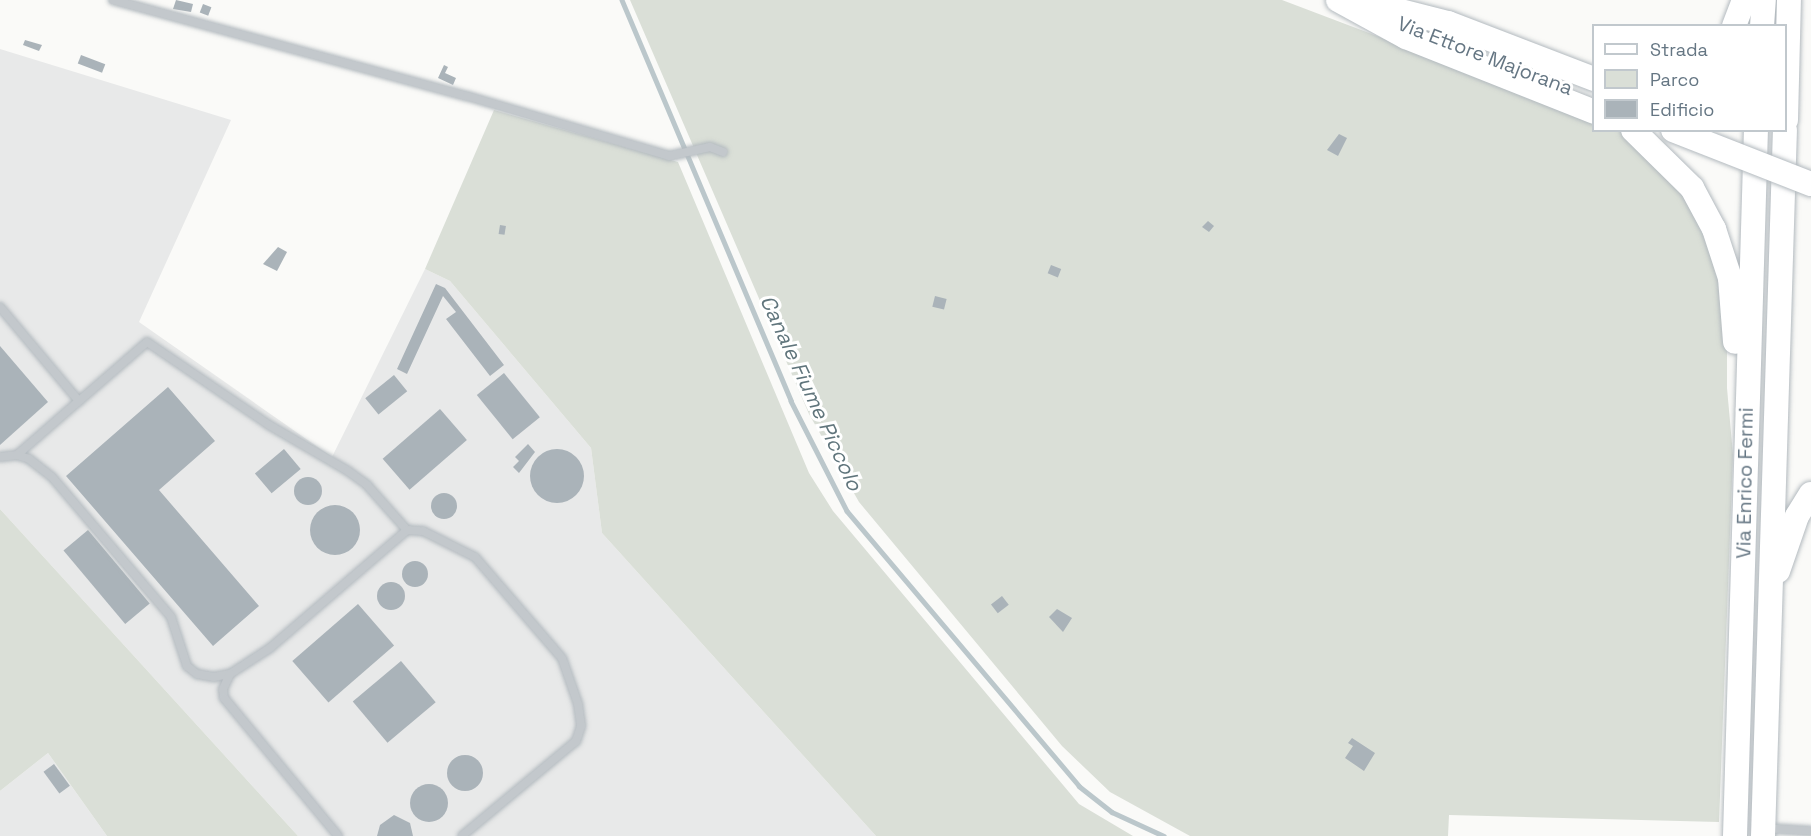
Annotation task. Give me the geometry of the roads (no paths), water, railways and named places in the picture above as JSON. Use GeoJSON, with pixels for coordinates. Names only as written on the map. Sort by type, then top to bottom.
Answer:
{"type":"FeatureCollection","features":[{"type":"Feature","properties":{"kind":"main road","name":"Via Ettore Majorana"},"geometry":{"type":"LineString","coordinates":[[1340,0],[1592,99]]}},
{"type":"Feature","properties":{"kind":"main road"},"geometry":{"type":"LineString","coordinates":[[1340,0],[1406,37],[1592,112]]}},
{"type":"Feature","properties":{"kind":"main road"},"geometry":{"type":"LineString","coordinates":[[1357,0],[1448,23],[1592,79]]}},
{"type":"Feature","properties":{"kind":"main road"},"geometry":{"type":"LineString","coordinates":[[1735,24],[1744,0]]}},
{"type":"Feature","properties":{"kind":"main road"},"geometry":{"type":"LineString","coordinates":[[1762,24],[1764,0]]}},
{"type":"Feature","properties":{"kind":"main road"},"geometry":{"type":"LineString","coordinates":[[1787,60],[1789,0]]}},
{"type":"Feature","properties":{"kind":"main road"},"geometry":{"type":"LineString","coordinates":[[1635,132],[1692,188],[1714,229],[1730,278],[1746,422]]}},
{"type":"Feature","properties":{"kind":"main road"},"geometry":{"type":"LineString","coordinates":[[1677,132],[1811,184]]}},
{"type":"Feature","properties":{"kind":"main road","name":"Via Enrico Fermi"},"geometry":{"type":"LineString","coordinates":[[1735,836],[1756,132]]}},
{"type":"Feature","properties":{"kind":"main road","name":"Via Enrico Fermi"},"geometry":{"type":"LineString","coordinates":[[1764,832],[1785,132]]}},
{"type":"Feature","properties":{"kind":"main road"},"geometry":{"type":"LineString","coordinates":[[1771,590],[1797,516],[1811,494]]}},
{"type":"Feature","properties":{"kind":"lane"},"geometry":{"type":"LineString","coordinates":[[113,0],[678,156],[698,148],[723,152]]}},
{"type":"Feature","properties":{"kind":"lane"},"geometry":{"type":"LineString","coordinates":[[0,307],[79,401]]}},
{"type":"Feature","properties":{"kind":"lane"},"geometry":{"type":"LineString","coordinates":[[17,455],[147,342],[269,425],[348,471],[367,485],[407,530]]}},
{"type":"Feature","properties":{"kind":"lane"},"geometry":{"type":"LineString","coordinates":[[0,457],[17,455],[29,459],[52,477],[171,617],[188,666],[197,674],[230,674]]}},
{"type":"Feature","properties":{"kind":"lane"},"geometry":{"type":"LineString","coordinates":[[338,836],[224,698],[223,689],[230,674],[270,648],[407,530],[423,531],[475,557],[562,658],[578,704],[581,726],[576,741],[462,836]]}},
{"type":"Feature","properties":{"kind":"lane"},"geometry":{"type":"LineString","coordinates":[[1764,832],[1811,831]]}},
{"type":"Feature","properties":{"kind":"waterway","name":"Canale Fiume Piccolo"},"geometry":{"type":"LineString","coordinates":[[622,0],[791,401],[847,511],[1079,786],[1112,812],[1164,836]]}}]}
